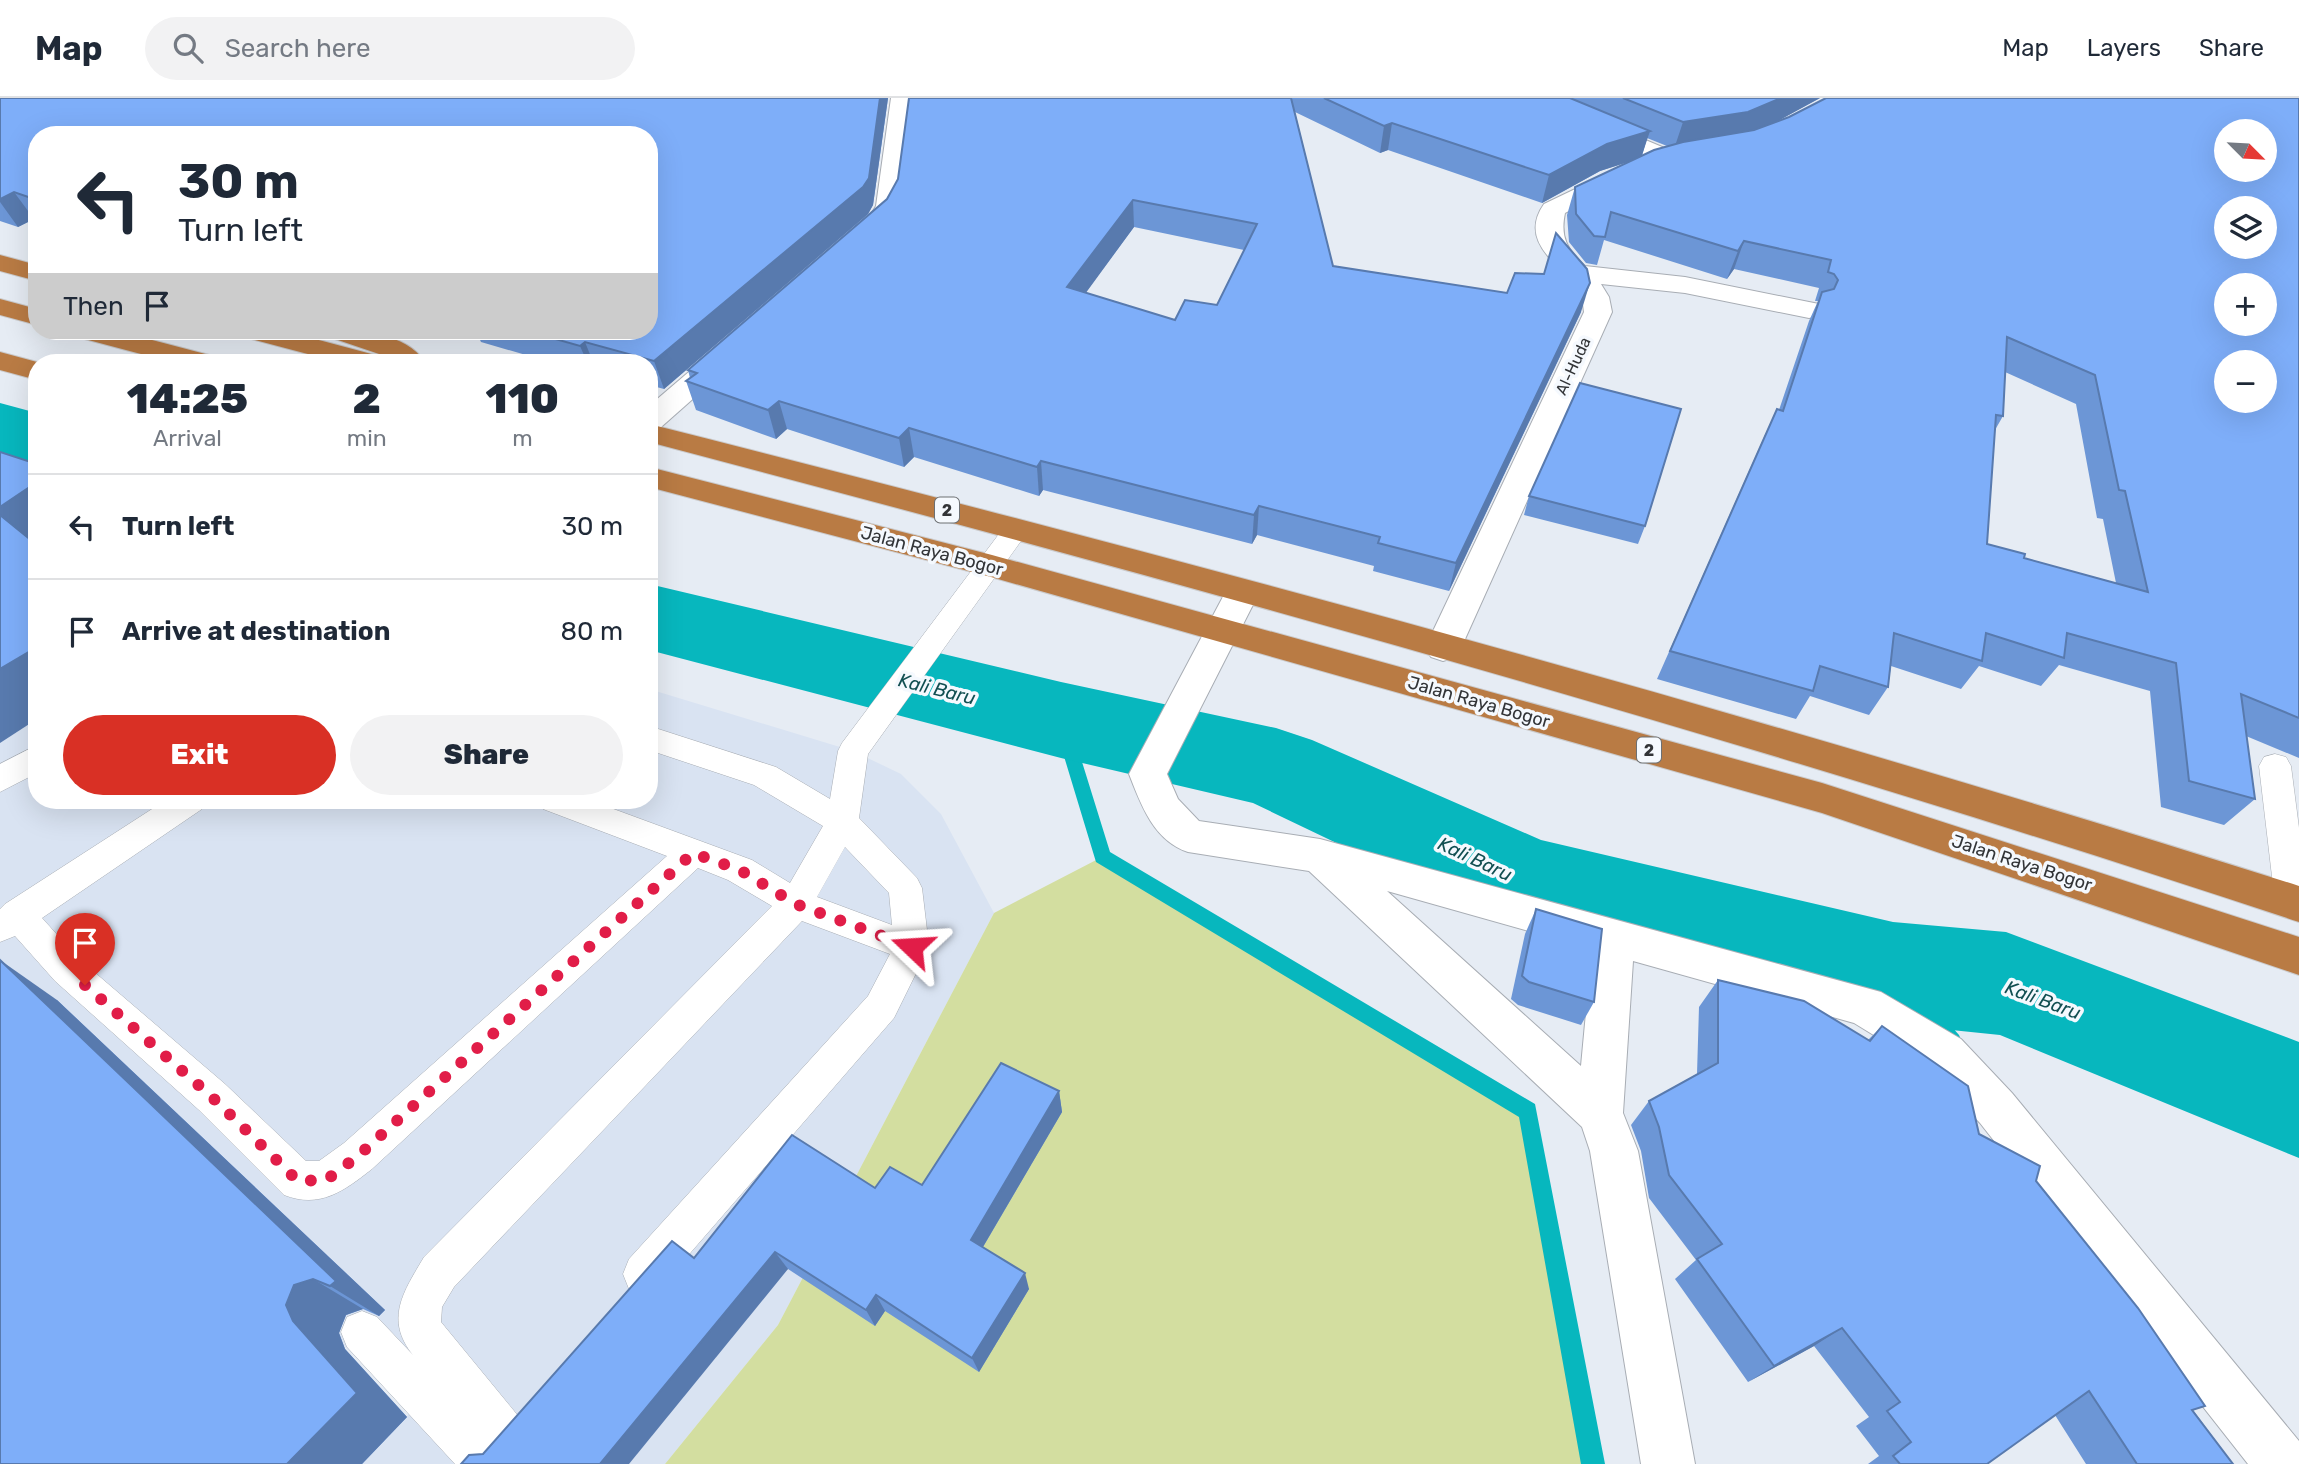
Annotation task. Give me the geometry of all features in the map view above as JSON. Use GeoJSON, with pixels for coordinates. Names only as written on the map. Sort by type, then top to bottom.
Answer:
{"type":"FeatureCollection","features":[{"type":"Feature","properties":{"kind":"highway"},"geometry":{"type":"LineString","coordinates":[[0,263],[28,271]]}},
{"type":"Feature","properties":{"kind":"highway"},"geometry":{"type":"LineString","coordinates":[[0,307],[28,315]]}},
{"type":"Feature","properties":{"kind":"highway"},"geometry":{"type":"LineString","coordinates":[[121,340],[173,354]]}},
{"type":"Feature","properties":{"kind":"highway"},"geometry":{"type":"LineString","coordinates":[[332,341],[355,354]]}},
{"type":"Feature","properties":{"kind":"highway"},"geometry":{"type":"LineString","coordinates":[[332,341],[393,349],[400,354]]}},
{"type":"Feature","properties":{"kind":"highway"},"geometry":{"type":"LineString","coordinates":[[0,361],[28,369]]}},
{"type":"Feature","properties":{"kind":"highway","name":"2"},"geometry":{"type":"LineString","coordinates":[[658,435],[1017,528],[1860,765],[2295,903]]}},
{"type":"Feature","properties":{"kind":"highway","name":"Jalan Raya Bogor"},"geometry":{"type":"LineString","coordinates":[[658,479],[992,566],[1822,798],[2299,956]]}},
{"type":"Feature","properties":{"kind":"street"},"geometry":{"type":"LineString","coordinates":[[845,251],[880,220],[888,206],[902,98]]}},
{"type":"Feature","properties":{"kind":"street"},"geometry":{"type":"LineString","coordinates":[[1527,98],[1671,159],[1724,152]]}},
{"type":"Feature","properties":{"kind":"street","name":"Al-Huda"},"geometry":{"type":"LineString","coordinates":[[1443,648],[1598,312],[1598,301],[1592,290],[1552,246],[1548,232],[1553,209],[1610,178],[1671,159]]}},
{"type":"Feature","properties":{"kind":"street"},"geometry":{"type":"LineString","coordinates":[[1576,273],[1685,285],[1809,310]]}},
{"type":"Feature","properties":{"kind":"street"},"geometry":{"type":"LineString","coordinates":[[658,414],[742,341]]}},
{"type":"Feature","properties":{"kind":"street"},"geometry":{"type":"LineString","coordinates":[[1243,591],[1149,774],[1162,808],[1188,836],[1320,856],[1865,1006],[1945,1054],[1996,1108],[2283,1464]]}},
{"type":"Feature","properties":{"kind":"street"},"geometry":{"type":"LineString","coordinates":[[1320,856],[1600,1113]]}},
{"type":"Feature","properties":{"kind":"street"},"geometry":{"type":"LineString","coordinates":[[1614,936],[1600,1113],[1614,1151],[1668,1464]]}},
{"type":"Feature","properties":{"kind":"lane"},"geometry":{"type":"LineString","coordinates":[[486,1452],[419,1329],[421,1302],[439,1272],[796,904],[842,822],[853,751],[992,566],[1017,528]]}},
{"type":"Feature","properties":{"kind":"lane"},"geometry":{"type":"LineString","coordinates":[[623,1298],[881,1007],[912,947],[905,888],[842,822],[765,776],[658,740]]}},
{"type":"Feature","properties":{"kind":"lane"},"geometry":{"type":"LineString","coordinates":[[0,780],[28,763]]}},
{"type":"Feature","properties":{"kind":"lane"},"geometry":{"type":"LineString","coordinates":[[2275,766],[2295,903]]}},
{"type":"Feature","properties":{"kind":"lane"},"geometry":{"type":"LineString","coordinates":[[177,809],[8,921],[212,1097],[298,1181],[326,1180],[358,1156],[693,853]]}},
{"type":"Feature","properties":{"kind":"lane"},"geometry":{"type":"LineString","coordinates":[[578,809],[740,870],[796,904],[912,947]]}},
{"type":"Feature","properties":{"kind":"lane"},"geometry":{"type":"LineString","coordinates":[[362,1332],[486,1452]]}},
{"type":"Feature","properties":{"kind":"lane"},"geometry":{"type":"LineString","coordinates":[[486,1452],[531,1402]]}},
{"type":"Feature","properties":{"kind":"shaded area"},"geometry":{"type":"Polygon","coordinates":[[[0,475],[28,484],[28,809],[658,809],[658,692],[853,751],[901,774],[941,814],[994,913],[778,1325],[665,1464],[362,1464],[411,1412],[0,1003],[0,475]]]}},
{"type":"Feature","properties":{"kind":"green space"},"geometry":{"type":"Polygon","coordinates":[[[1102,857],[1528,1111],[1593,1464],[665,1464],[778,1325],[994,913],[1102,857]]]}},
{"type":"Feature","properties":{"kind":"building"},"geometry":{"type":"Polygon","coordinates":[[[0,98],[880,98],[869,178],[863,187],[658,358],[658,354],[629,354],[585,342],[580,346],[559,340],[658,340],[658,126],[28,126],[28,197],[14,192],[0,199],[0,98]]]}},
{"type":"Feature","properties":{"kind":"building"},"geometry":{"type":"Polygon","coordinates":[[[909,98],[1291,98],[1333,266],[1507,293],[1515,273],[1544,274],[1556,233],[1587,269],[1590,283],[1456,563],[1378,543],[1380,537],[1259,506],[1254,515],[1041,461],[1037,467],[909,428],[899,438],[779,401],[768,410],[686,381],[697,373],[688,370],[887,199],[898,179],[909,98]],[[1133,200],[1067,287],[1175,320],[1185,300],[1217,305],[1257,224],[1133,200]]]}},
{"type":"Feature","properties":{"kind":"building"},"geometry":{"type":"Polygon","coordinates":[[[1324,98],[1570,98],[1650,131],[1607,144],[1549,175],[1392,123],[1384,126],[1324,98]]]}},
{"type":"Feature","properties":{"kind":"building"},"geometry":{"type":"Polygon","coordinates":[[[1623,98],[1781,98],[1748,112],[1683,122],[1623,98]]]}},
{"type":"Feature","properties":{"kind":"building"},"geometry":{"type":"Polygon","coordinates":[[[1826,98],[2299,98],[2299,718],[2241,694],[2255,799],[2189,781],[2176,663],[2067,633],[2064,658],[1986,633],[1982,661],[1894,633],[1888,687],[1820,666],[1813,691],[1670,651],[1777,409],[1783,411],[1822,292],[1834,289],[1838,280],[1834,274],[1828,272],[1831,260],[1744,241],[1738,251],[1611,212],[1605,237],[1594,236],[1576,214],[1575,187],[1654,150],[1683,142],[1754,130],[1789,117],[1826,98]],[[2007,337],[2003,416],[1996,415],[1987,544],[2025,554],[2024,558],[2148,592],[2125,491],[2119,490],[2095,375],[2007,337]]]}},
{"type":"Feature","properties":{"kind":"building"},"geometry":{"type":"Polygon","coordinates":[[[1580,383],[1681,409],[1645,526],[1529,496],[1580,383]]]}},
{"type":"Feature","properties":{"kind":"building"},"geometry":{"type":"Polygon","coordinates":[[[0,452],[28,461],[28,488],[0,507],[0,452]]]}},
{"type":"Feature","properties":{"kind":"building"},"geometry":{"type":"Polygon","coordinates":[[[0,515],[28,538],[28,652],[0,669],[0,515]]]}},
{"type":"Feature","properties":{"kind":"building"},"geometry":{"type":"Polygon","coordinates":[[[1536,909],[1602,929],[1594,1002],[1529,982],[1522,976],[1536,909]]]}},
{"type":"Feature","properties":{"kind":"building"},"geometry":{"type":"Polygon","coordinates":[[[0,960],[336,1281],[330,1286],[313,1279],[294,1285],[286,1305],[293,1321],[357,1393],[287,1464],[0,1464],[0,960]]]}},
{"type":"Feature","properties":{"kind":"building"},"geometry":{"type":"Polygon","coordinates":[[[1718,980],[1804,1001],[1870,1041],[1882,1026],[1968,1086],[1979,1134],[2040,1166],[2036,1181],[2138,1308],[2205,1406],[2192,1410],[2233,1464],[2137,1464],[2089,1391],[1987,1464],[1900,1464],[1893,1456],[1911,1442],[1887,1411],[1900,1402],[1842,1328],[1774,1366],[1697,1259],[1722,1244],[1669,1175],[1659,1127],[1649,1101],[1718,1063],[1718,980]]]}},
{"type":"Feature","properties":{"kind":"building"},"geometry":{"type":"Polygon","coordinates":[[[1001,1063],[1059,1091],[971,1240],[1025,1273],[972,1358],[876,1295],[866,1310],[775,1252],[600,1464],[461,1464],[469,1455],[483,1454],[672,1241],[694,1258],[792,1135],[875,1188],[890,1167],[922,1185],[1001,1063]]]}},
{"type":"Feature","properties":{"kind":"waterway","name":"Kali Baru"},"geometry":{"type":"LineString","coordinates":[[0,428],[28,436]]}},
{"type":"Feature","properties":{"kind":"waterway","name":"Kali Baru"},"geometry":{"type":"LineString","coordinates":[[658,619],[1061,720],[1276,768],[1524,882],[1893,973],[2006,984],[2299,1100]]}},
{"type":"Feature","properties":{"kind":"waterway"},"geometry":{"type":"LineString","coordinates":[[1061,720],[1102,857],[1528,1111],[1593,1464]]}},
{"type":"Feature","properties":{"kind":"waterway"},"geometry":{"type":"LineString","coordinates":[[1893,973],[1952,1042]]}},
{"type":"Feature","properties":{"kind":"route"},"geometry":{"type":"LineString","coordinates":[[85,985],[212,1097],[298,1181],[326,1180],[358,1156],[693,853],[740,870],[796,904],[912,947]]}}]}
